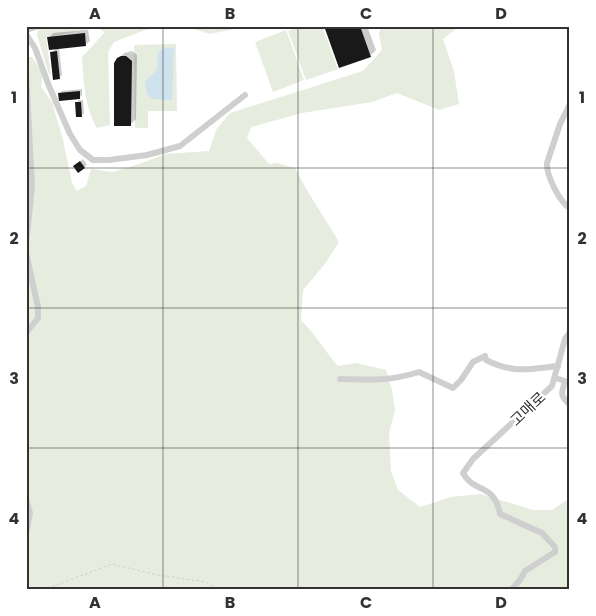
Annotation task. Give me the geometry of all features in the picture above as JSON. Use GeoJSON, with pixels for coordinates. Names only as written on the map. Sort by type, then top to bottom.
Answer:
{"type":"FeatureCollection","features":[{"type":"Feature","properties":{"kind":"street"},"geometry":{"type":"LineString","coordinates":[[26,30],[39,26]]}},
{"type":"Feature","properties":{"kind":"street"},"geometry":{"type":"LineString","coordinates":[[26,34],[35,48],[70,134],[80,150],[93,160],[109,160],[146,155],[180,146],[245,96]]}},
{"type":"Feature","properties":{"kind":"street"},"geometry":{"type":"LineString","coordinates":[[26,72],[32,186],[26,245]]}},
{"type":"Feature","properties":{"kind":"street"},"geometry":{"type":"LineString","coordinates":[[570,104],[560,124],[546,169],[562,203],[570,208]]}},
{"type":"Feature","properties":{"kind":"street"},"geometry":{"type":"LineString","coordinates":[[26,253],[38,307],[38,318],[26,333]]}},
{"type":"Feature","properties":{"kind":"street","name":"고매로"},"geometry":{"type":"LineString","coordinates":[[511,590],[525,571],[555,552],[555,547],[542,533],[500,514],[493,495],[467,480],[464,473],[473,459],[552,386],[556,378],[565,339],[570,332]]}},
{"type":"Feature","properties":{"kind":"street"},"geometry":{"type":"LineString","coordinates":[[340,379],[374,380],[398,378],[419,372],[453,388],[461,380],[472,362],[485,356],[486,360],[498,366],[514,370],[558,366]]}},
{"type":"Feature","properties":{"kind":"street"},"geometry":{"type":"LineString","coordinates":[[556,378],[565,381],[561,393],[563,399],[570,405]]}},
{"type":"Feature","properties":{"kind":"street"},"geometry":{"type":"LineString","coordinates":[[26,499],[30,513],[26,534]]}},
{"type":"Feature","properties":{"kind":"path"},"geometry":{"type":"LineString","coordinates":[[43,590],[112,564],[158,575],[206,582],[217,590]]}},
{"type":"Feature","properties":{"kind":"shaded area"},"geometry":{"type":"Polygon","coordinates":[[[43,26],[175,26],[145,30],[114,42],[108,52],[110,125],[97,128],[87,102],[82,57],[105,32],[97,28],[46,37],[51,76],[48,72],[37,35],[38,30],[43,26]]]}},
{"type":"Feature","properties":{"kind":"shaded area"},"geometry":{"type":"Polygon","coordinates":[[[184,26],[249,26],[210,34],[184,26]]]}},
{"type":"Feature","properties":{"kind":"shaded area"},"geometry":{"type":"Polygon","coordinates":[[[300,26],[322,26],[338,69],[306,80],[288,31],[300,26]]]}},
{"type":"Feature","properties":{"kind":"shaded area"},"geometry":{"type":"Polygon","coordinates":[[[381,26],[460,26],[443,39],[454,71],[459,104],[439,110],[397,93],[372,102],[302,113],[251,127],[247,138],[269,164],[277,163],[295,168],[339,242],[324,265],[303,290],[301,320],[338,366],[357,363],[386,370],[395,410],[389,433],[391,471],[398,490],[420,507],[451,497],[481,494],[533,510],[552,510],[570,498],[570,590],[26,590],[26,57],[32,57],[43,73],[41,87],[52,102],[63,140],[72,183],[77,191],[86,186],[91,169],[113,172],[166,154],[209,151],[216,130],[230,113],[363,71],[382,50],[379,34],[381,26]]]}},
{"type":"Feature","properties":{"kind":"shaded area"},"geometry":{"type":"Polygon","coordinates":[[[286,30],[304,80],[273,92],[255,42],[286,30]]]}},
{"type":"Feature","properties":{"kind":"shaded area"},"geometry":{"type":"Polygon","coordinates":[[[176,44],[177,111],[148,111],[148,128],[135,128],[134,45],[176,44]]]}},
{"type":"Feature","properties":{"kind":"water"},"geometry":{"type":"Polygon","coordinates":[[[164,48],[174,48],[172,100],[153,99],[147,94],[145,83],[157,70],[158,52],[164,48]]]}},
{"type":"Feature","properties":{"kind":"building"},"geometry":{"type":"Polygon","coordinates":[[[324,26],[360,26],[371,57],[339,68],[324,26]]]}},
{"type":"Feature","properties":{"kind":"building"},"geometry":{"type":"Polygon","coordinates":[[[85,33],[86,46],[49,50],[47,37],[85,33]]]}},
{"type":"Feature","properties":{"kind":"building"},"geometry":{"type":"Polygon","coordinates":[[[57,51],[60,79],[53,80],[50,52],[57,51]]]}},
{"type":"Feature","properties":{"kind":"building"},"geometry":{"type":"Polygon","coordinates":[[[121,56],[126,56],[132,61],[131,126],[114,126],[114,63],[121,56]]]}},
{"type":"Feature","properties":{"kind":"building"},"geometry":{"type":"Polygon","coordinates":[[[80,91],[80,99],[59,101],[58,93],[80,91]]]}},
{"type":"Feature","properties":{"kind":"building"},"geometry":{"type":"Polygon","coordinates":[[[75,102],[81,102],[82,117],[76,117],[75,102]]]}},
{"type":"Feature","properties":{"kind":"building"},"geometry":{"type":"Polygon","coordinates":[[[80,161],[85,168],[78,173],[73,166],[80,161]]]}}]}
